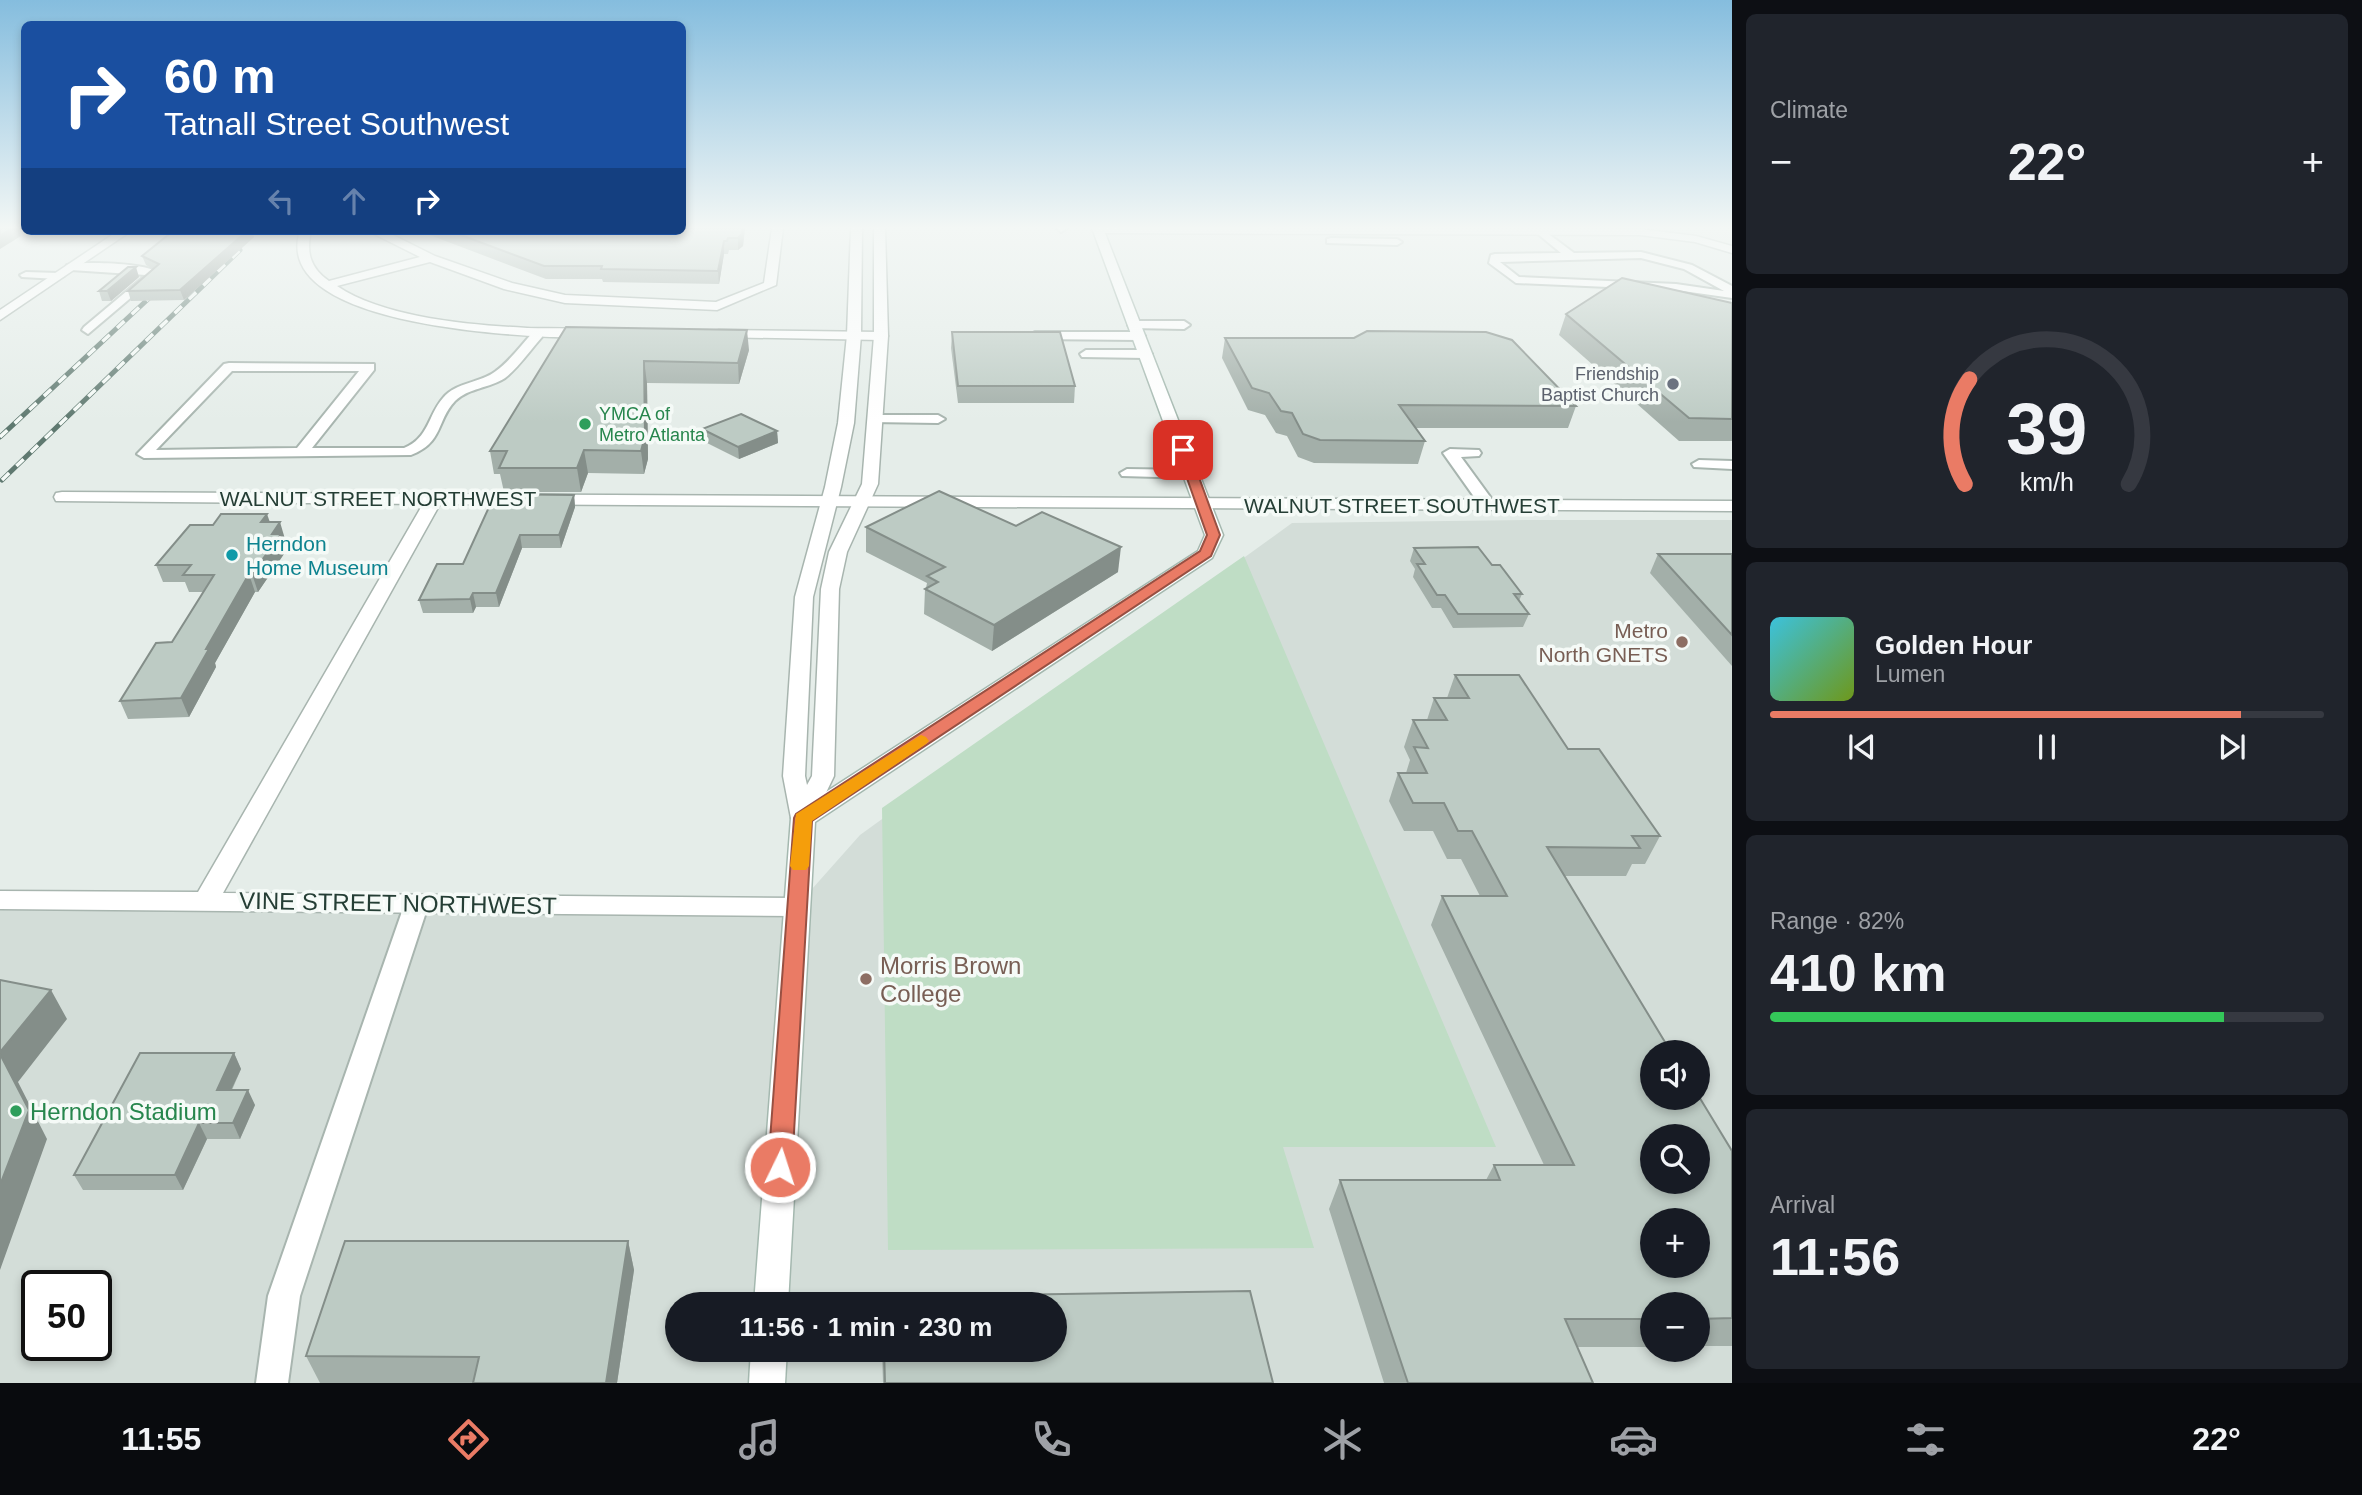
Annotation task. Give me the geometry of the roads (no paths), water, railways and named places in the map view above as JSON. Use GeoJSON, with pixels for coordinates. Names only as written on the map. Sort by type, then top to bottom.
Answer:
{"type":"FeatureCollection","features":[{"type":"Feature","properties":{"kind":"street"},"geometry":{"type":"LineString","coordinates":[[0,316],[34,293]]}},
{"type":"Feature","properties":{"kind":"street"},"geometry":{"type":"LineString","coordinates":[[342,293],[360,302],[416,318],[538,334],[604,334]]}},
{"type":"Feature","properties":{"kind":"street"},"geometry":{"type":"LineString","coordinates":[[537,293],[565,299],[717,306],[751,293]]}},
{"type":"Feature","properties":{"kind":"street"},"geometry":{"type":"LineString","coordinates":[[772,1292],[803,818],[794,776],[804,597],[830,501],[846,422],[855,293]]}},
{"type":"Feature","properties":{"kind":"street"},"geometry":{"type":"LineString","coordinates":[[803,818],[822,776],[830,589],[838,552],[870,484],[881,335],[880,293]]}},
{"type":"Feature","properties":{"kind":"street"},"geometry":{"type":"LineString","coordinates":[[803,818],[1206,554],[1214,535],[1122,293]]}},
{"type":"Feature","properties":{"kind":"street"},"geometry":{"type":"LineString","coordinates":[[712,334],[881,335]]}},
{"type":"Feature","properties":{"kind":"street","name":"WALNUT STREET NORTHWEST"},"geometry":{"type":"LineString","coordinates":[[62,497],[862,501]]}},
{"type":"Feature","properties":{"kind":"street"},"geometry":{"type":"LineString","coordinates":[[206,901],[435,498]]}},
{"type":"Feature","properties":{"kind":"street","name":"WALNUT STREET SOUTHWEST"},"geometry":{"type":"LineString","coordinates":[[862,501],[1732,506]]}},
{"type":"Feature","properties":{"kind":"street","name":"VINE STREET NORTHWEST"},"geometry":{"type":"LineString","coordinates":[[0,900],[796,907]]}},
{"type":"Feature","properties":{"kind":"street"},"geometry":{"type":"LineString","coordinates":[[767,1383],[768,1362]]}},
{"type":"Feature","properties":{"kind":"lane"},"geometry":{"type":"LineString","coordinates":[[88,330],[132,293]]}},
{"type":"Feature","properties":{"kind":"lane"},"geometry":{"type":"LineString","coordinates":[[1023,336],[1137,331],[1184,325]]}},
{"type":"Feature","properties":{"kind":"lane"},"geometry":{"type":"LineString","coordinates":[[301,453],[369,366],[229,367],[144,454],[157,453],[301,453],[406,452],[419,447],[433,430],[448,400],[459,392],[500,375],[538,334]]}},
{"type":"Feature","properties":{"kind":"lane"},"geometry":{"type":"LineString","coordinates":[[1086,354],[1146,354]]}},
{"type":"Feature","properties":{"kind":"lane"},"geometry":{"type":"LineString","coordinates":[[875,419],[938,419]]}},
{"type":"Feature","properties":{"kind":"lane"},"geometry":{"type":"LineString","coordinates":[[1474,453],[1450,453],[1488,505]]}},
{"type":"Feature","properties":{"kind":"lane"},"geometry":{"type":"LineString","coordinates":[[1699,464],[1732,465]]}},
{"type":"Feature","properties":{"kind":"lane"},"geometry":{"type":"LineString","coordinates":[[1127,473],[1192,474]]}},
{"type":"Feature","properties":{"kind":"lane"},"geometry":{"type":"LineString","coordinates":[[272,1383],[284,1296],[417,903]]}},
{"type":"Feature","properties":{"kind":"railway"},"geometry":{"type":"LineString","coordinates":[[0,437],[155,293]]}},
{"type":"Feature","properties":{"kind":"railway"},"geometry":{"type":"LineString","coordinates":[[2,480],[196,293]]}},
{"type":"Feature","properties":{"kind":"place","name":"Friendship Baptist Church"},"geometry":{"type":"Point","coordinates":[1673,384]}},
{"type":"Feature","properties":{"kind":"place","name":"YMCA of Metro Atlanta"},"geometry":{"type":"Point","coordinates":[585,424]}},
{"type":"Feature","properties":{"kind":"place","name":"Herndon Home Museum"},"geometry":{"type":"Point","coordinates":[232,555]}},
{"type":"Feature","properties":{"kind":"place","name":"Metro North GNETS"},"geometry":{"type":"Point","coordinates":[1682,642]}},
{"type":"Feature","properties":{"kind":"place","name":"Morris Brown College"},"geometry":{"type":"Point","coordinates":[866,979]}},
{"type":"Feature","properties":{"kind":"place","name":"Herndon Stadium"},"geometry":{"type":"Point","coordinates":[16,1111]}}]}
